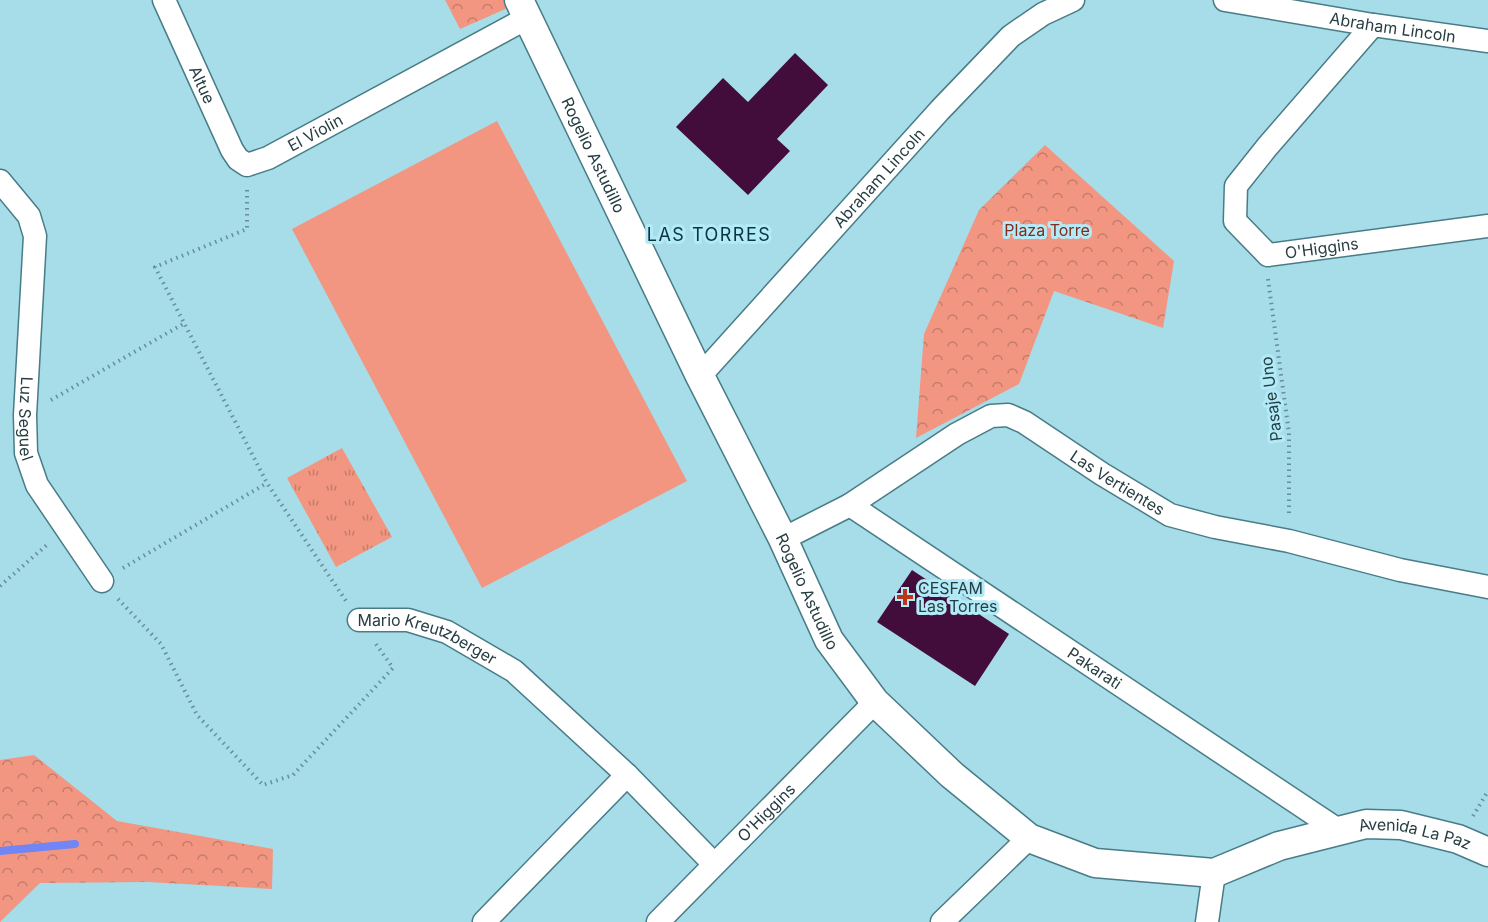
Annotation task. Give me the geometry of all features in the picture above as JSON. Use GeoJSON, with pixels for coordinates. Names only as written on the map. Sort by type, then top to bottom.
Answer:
{"type":"FeatureCollection","features":[{"type":"Feature","properties":{"kind":"street","name":"Altue"},"geometry":{"type":"LineString","coordinates":[[164,0],[232,150],[238,159],[248,165]]}},
{"type":"Feature","properties":{"kind":"street"},"geometry":{"type":"LineString","coordinates":[[1011,36],[1032,0]]}},
{"type":"Feature","properties":{"kind":"street","name":"Abraham Lincoln"},"geometry":{"type":"LineString","coordinates":[[700,376],[940,110],[1011,36],[1043,14],[1073,0]]}},
{"type":"Feature","properties":{"kind":"street","name":"Abraham Lincoln"},"geometry":{"type":"LineString","coordinates":[[1225,0],[1325,8],[1373,25],[1488,41]]}},
{"type":"Feature","properties":{"kind":"street","name":"El Violin"},"geometry":{"type":"LineString","coordinates":[[248,165],[268,158],[523,9]]}},
{"type":"Feature","properties":{"kind":"street","name":"Rogelio Astudillo"},"geometry":{"type":"LineString","coordinates":[[523,9],[700,376],[783,539],[829,640],[875,702],[952,776],[1029,838],[1095,863],[1214,873],[1279,846],[1338,830]]}},
{"type":"Feature","properties":{"kind":"street","name":"O'Higgins"},"geometry":{"type":"LineString","coordinates":[[1373,25],[1236,186],[1235,221],[1268,255],[1488,226]]}},
{"type":"Feature","properties":{"kind":"street","name":"Luz Seguel"},"geometry":{"type":"LineString","coordinates":[[0,181],[29,216],[35,236],[24,415],[26,453],[37,485],[102,581]]}},
{"type":"Feature","properties":{"kind":"street","name":"Las Vertientes"},"geometry":{"type":"LineString","coordinates":[[783,539],[850,505],[957,434],[991,416],[1008,416],[1024,422],[1102,474],[1170,514],[1215,527],[1289,541],[1400,570],[1488,587]]}},
{"type":"Feature","properties":{"kind":"street","name":"Pakarati"},"geometry":{"type":"LineString","coordinates":[[850,505],[1338,830]]}},
{"type":"Feature","properties":{"kind":"street","name":"Mario Kreutzberger"},"geometry":{"type":"LineString","coordinates":[[359,620],[408,620],[447,632],[514,671],[627,775],[714,864]]}},
{"type":"Feature","properties":{"kind":"street","name":"O'Higgins"},"geometry":{"type":"LineString","coordinates":[[658,922],[875,702]]}},
{"type":"Feature","properties":{"kind":"street"},"geometry":{"type":"LineString","coordinates":[[484,922],[627,775]]}},
{"type":"Feature","properties":{"kind":"street","name":"Avenida La Paz"},"geometry":{"type":"LineString","coordinates":[[1338,830],[1366,824],[1401,825],[1458,840],[1488,852]]}},
{"type":"Feature","properties":{"kind":"street"},"geometry":{"type":"LineString","coordinates":[[942,922],[1029,838]]}},
{"type":"Feature","properties":{"kind":"street"},"geometry":{"type":"LineString","coordinates":[[1207,922],[1214,873]]}},
{"type":"Feature","properties":{"kind":"path","name":"Mario Kreutzberger"},"geometry":{"type":"LineString","coordinates":[[248,165],[247,229],[155,267],[267,483],[359,620]]}},
{"type":"Feature","properties":{"kind":"path","name":"Pasaje Uno"},"geometry":{"type":"LineString","coordinates":[[1268,255],[1268,286],[1288,433],[1289,541]]}},
{"type":"Feature","properties":{"kind":"path"},"geometry":{"type":"LineString","coordinates":[[24,415],[183,324]]}},
{"type":"Feature","properties":{"kind":"path"},"geometry":{"type":"LineString","coordinates":[[267,483],[102,581],[161,645],[197,715],[263,784],[293,775],[393,668]]}},
{"type":"Feature","properties":{"kind":"path"},"geometry":{"type":"LineString","coordinates":[[0,586],[66,528]]}},
{"type":"Feature","properties":{"kind":"green space"},"geometry":{"type":"Polygon","coordinates":[[[445,0],[507,0],[510,7],[460,29],[445,0]]]}},
{"type":"Feature","properties":{"kind":"green space"},"geometry":{"type":"Polygon","coordinates":[[[497,121],[687,481],[482,588],[292,229],[497,121]]]}},
{"type":"Feature","properties":{"kind":"green space","name":"Plaza Torre"},"geometry":{"type":"Polygon","coordinates":[[[1045,145],[1174,261],[1163,328],[1054,291],[1019,384],[916,438],[924,334],[979,210],[1045,145]]]}},
{"type":"Feature","properties":{"kind":"green space"},"geometry":{"type":"Polygon","coordinates":[[[342,448],[392,537],[336,567],[287,478],[342,448]]]}},
{"type":"Feature","properties":{"kind":"green space"},"geometry":{"type":"Polygon","coordinates":[[[34,755],[117,821],[273,849],[272,889],[148,882],[40,883],[0,922],[0,760],[34,755]]]}},
{"type":"Feature","properties":{"kind":"building"},"geometry":{"type":"Polygon","coordinates":[[[795,53],[828,85],[777,139],[790,151],[748,195],[676,127],[723,78],[748,102],[795,53]]]}},
{"type":"Feature","properties":{"kind":"building"},"geometry":{"type":"Polygon","coordinates":[[[912,570],[1009,634],[975,686],[877,622],[912,570]]]}},
{"type":"Feature","properties":{"kind":"waterway"},"geometry":{"type":"LineString","coordinates":[[0,851],[75,844]]}},
{"type":"Feature","properties":{"kind":"place","name":"CESFAM Las Torres"},"geometry":{"type":"Point","coordinates":[905,597]}},
{"type":"Feature","properties":{"kind":"district","name":"LAS TORRES"},"geometry":{"type":"Point","coordinates":[709,235]}}]}
